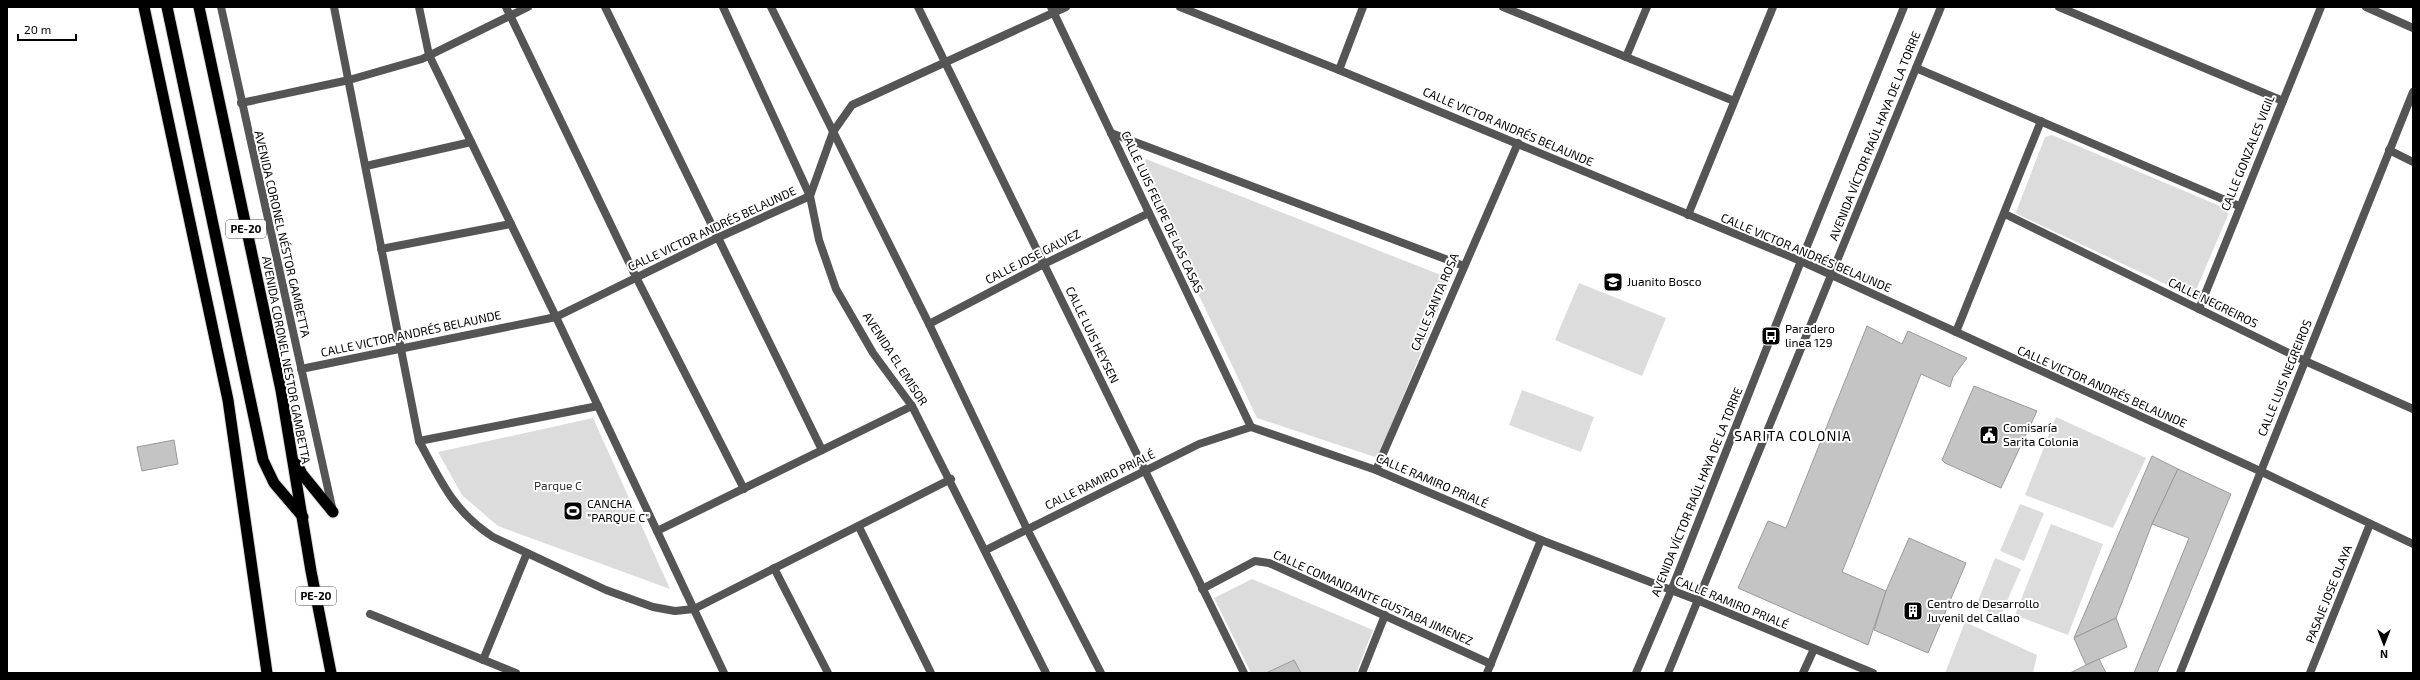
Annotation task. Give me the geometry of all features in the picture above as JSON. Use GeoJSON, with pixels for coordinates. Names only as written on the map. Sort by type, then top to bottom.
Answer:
{"type":"FeatureCollection","features":[{"type":"Feature","properties":{"kind":"highway"},"geometry":{"type":"LineString","coordinates":[[144,7],[228,400],[267,673]]}},
{"type":"Feature","properties":{"kind":"highway"},"geometry":{"type":"LineString","coordinates":[[167,7],[263,460],[274,483],[303,518]]}},
{"type":"Feature","properties":{"kind":"highway","name":"AVENIDA CORONEL NESTOR GAMBETTA"},"geometry":{"type":"LineString","coordinates":[[199,7],[281,390],[311,571],[331,673]]}},
{"type":"Feature","properties":{"kind":"highway"},"geometry":{"type":"LineString","coordinates":[[291,451],[302,474],[333,512]]}},
{"type":"Feature","properties":{"kind":"street","name":"AVENIDA CORONEL NÉSTOR GAMBETTA"},"geometry":{"type":"LineString","coordinates":[[221,7],[240,103],[333,512]]}},
{"type":"Feature","properties":{"kind":"street"},"geometry":{"type":"LineString","coordinates":[[334,7],[419,441],[456,505],[477,526],[526,553],[606,590],[653,607],[675,611],[694,609],[859,527],[951,479]]}},
{"type":"Feature","properties":{"kind":"street"},"geometry":{"type":"LineString","coordinates":[[419,7],[429,55],[556,317],[724,673]]}},
{"type":"Feature","properties":{"kind":"street"},"geometry":{"type":"LineString","coordinates":[[506,7],[636,277],[744,489]]}},
{"type":"Feature","properties":{"kind":"street"},"geometry":{"type":"LineString","coordinates":[[240,103],[349,80],[429,55],[528,7]]}},
{"type":"Feature","properties":{"kind":"street"},"geometry":{"type":"LineString","coordinates":[[605,7],[822,450]]}},
{"type":"Feature","properties":{"kind":"street","name":"AVENIDA EL EMISOR"},"geometry":{"type":"LineString","coordinates":[[723,7],[810,196],[819,240],[836,289],[873,353],[912,406],[951,479],[1046,673]]}},
{"type":"Feature","properties":{"kind":"street"},"geometry":{"type":"LineString","coordinates":[[771,7],[929,324],[1027,529],[1101,673]]}},
{"type":"Feature","properties":{"kind":"street","name":"CALLE LUIS HEYSEN"},"geometry":{"type":"LineString","coordinates":[[918,7],[1244,673]]}},
{"type":"Feature","properties":{"kind":"street","name":"CALLE VICTOR ANDRÉS BELAUNDE"},"geometry":{"type":"LineString","coordinates":[[301,370],[400,348],[556,317],[717,238],[810,196],[834,132],[852,105],[945,64],[1052,10],[1066,7]]}},
{"type":"Feature","properties":{"kind":"street","name":"CALLE VICTOR ANDRÉS BELAUNDE"},"geometry":{"type":"LineString","coordinates":[[1180,7],[1518,143],[1801,261],[1956,332],[1987,348],[2260,471],[2413,544]]}},
{"type":"Feature","properties":{"kind":"street"},"geometry":{"type":"LineString","coordinates":[[1339,70],[1363,7]]}},
{"type":"Feature","properties":{"kind":"street"},"geometry":{"type":"LineString","coordinates":[[1504,7],[1734,100]]}},
{"type":"Feature","properties":{"kind":"street"},"geometry":{"type":"LineString","coordinates":[[1626,57],[1647,7]]}},
{"type":"Feature","properties":{"kind":"street"},"geometry":{"type":"LineString","coordinates":[[1688,215],[1773,7]]}},
{"type":"Feature","properties":{"kind":"street","name":"AVENIDA VÍCTOR RAÚL HAYA DE LA TORRE"},"geometry":{"type":"LineString","coordinates":[[1636,673],[1671,591],[1801,261],[1904,7]]}},
{"type":"Feature","properties":{"kind":"street","name":"AVENIDA VÍCTOR RAÚL HAYA DE LA TORRE"},"geometry":{"type":"LineString","coordinates":[[1668,673],[1941,7]]}},
{"type":"Feature","properties":{"kind":"street"},"geometry":{"type":"LineString","coordinates":[[2059,7],[2283,101]]}},
{"type":"Feature","properties":{"kind":"street","name":"CALLE GONZALES VIGIL"},"geometry":{"type":"LineString","coordinates":[[2199,309],[2239,206],[2321,7]]}},
{"type":"Feature","properties":{"kind":"street"},"geometry":{"type":"LineString","coordinates":[[2366,7],[2413,28]]}},
{"type":"Feature","properties":{"kind":"street","name":"CALLE LUIS FELIPE DE LAS CASAS"},"geometry":{"type":"LineString","coordinates":[[1052,10],[1251,427]]}},
{"type":"Feature","properties":{"kind":"street"},"geometry":{"type":"LineString","coordinates":[[1916,68],[2239,206]]}},
{"type":"Feature","properties":{"kind":"street","name":"CALLE LUIS NEGREIROS"},"geometry":{"type":"LineString","coordinates":[[2180,673],[2413,92]]}},
{"type":"Feature","properties":{"kind":"street"},"geometry":{"type":"LineString","coordinates":[[1956,332],[2005,214],[2041,121]]}},
{"type":"Feature","properties":{"kind":"street"},"geometry":{"type":"LineString","coordinates":[[1111,133],[1464,266]]}},
{"type":"Feature","properties":{"kind":"street"},"geometry":{"type":"LineString","coordinates":[[366,166],[471,142]]}},
{"type":"Feature","properties":{"kind":"street","name":"CALLE SANTA ROSA"},"geometry":{"type":"LineString","coordinates":[[1376,470],[1518,143]]}},
{"type":"Feature","properties":{"kind":"street"},"geometry":{"type":"LineString","coordinates":[[2389,150],[2413,162]]}},
{"type":"Feature","properties":{"kind":"street","name":"CALLE JOSE GALVEZ"},"geometry":{"type":"LineString","coordinates":[[929,324],[1044,264],[1149,213]]}},
{"type":"Feature","properties":{"kind":"street","name":"CALLE NEGREIROS"},"geometry":{"type":"LineString","coordinates":[[2005,214],[2305,361],[2413,409]]}},
{"type":"Feature","properties":{"kind":"street"},"geometry":{"type":"LineString","coordinates":[[381,249],[511,224]]}},
{"type":"Feature","properties":{"kind":"street"},"geometry":{"type":"LineString","coordinates":[[419,441],[598,406]]}},
{"type":"Feature","properties":{"kind":"street"},"geometry":{"type":"LineString","coordinates":[[657,531],[912,406]]}},
{"type":"Feature","properties":{"kind":"street","name":"CALLE RAMIRO PRIALÉ"},"geometry":{"type":"LineString","coordinates":[[986,550],[1146,472],[1199,444],[1251,427],[1376,470],[1541,540],[1697,600],[1873,673]]}},
{"type":"Feature","properties":{"kind":"street","name":"PASAJE JOSE OLAYA"},"geometry":{"type":"LineString","coordinates":[[2310,673],[2370,524]]}},
{"type":"Feature","properties":{"kind":"street"},"geometry":{"type":"LineString","coordinates":[[859,527],[931,673]]}},
{"type":"Feature","properties":{"kind":"street"},"geometry":{"type":"LineString","coordinates":[[1487,673],[1541,540]]}},
{"type":"Feature","properties":{"kind":"street"},"geometry":{"type":"LineString","coordinates":[[483,660],[526,553]]}},
{"type":"Feature","properties":{"kind":"street","name":"CALLE COMANDANTE GUSTABA JIMENEZ"},"geometry":{"type":"LineString","coordinates":[[1202,588],[1255,561],[1269,563],[1491,664]]}},
{"type":"Feature","properties":{"kind":"street"},"geometry":{"type":"LineString","coordinates":[[774,568],[828,673]]}},
{"type":"Feature","properties":{"kind":"street"},"geometry":{"type":"LineString","coordinates":[[370,614],[516,673]]}},
{"type":"Feature","properties":{"kind":"street"},"geometry":{"type":"LineString","coordinates":[[1362,673],[1385,615]]}},
{"type":"Feature","properties":{"kind":"street"},"geometry":{"type":"LineString","coordinates":[[1803,673],[1814,649]]}},
{"type":"Feature","properties":{"kind":"green space"},"geometry":{"type":"Polygon","coordinates":[[[2052,135],[2227,209],[2228,215],[2193,297],[2017,214],[2016,212],[2045,137],[2052,135]]]}},
{"type":"Feature","properties":{"kind":"green space"},"geometry":{"type":"Polygon","coordinates":[[[1146,159],[1451,279],[1378,458],[1257,418],[1140,171],[1146,159]]]}},
{"type":"Feature","properties":{"kind":"green space"},"geometry":{"type":"Polygon","coordinates":[[[1579,283],[1666,318],[1642,376],[1555,340],[1579,283]]]}},
{"type":"Feature","properties":{"kind":"green space"},"geometry":{"type":"Polygon","coordinates":[[[1522,390],[1594,417],[1581,452],[1509,425],[1522,390]]]}},
{"type":"Feature","properties":{"kind":"green space"},"geometry":{"type":"Polygon","coordinates":[[[2056,417],[2146,458],[2113,528],[2025,495],[2056,417]]]}},
{"type":"Feature","properties":{"kind":"green space","name":"Parque C"},"geometry":{"type":"Polygon","coordinates":[[[593,418],[670,589],[498,526],[462,495],[438,452],[593,418]]]}},
{"type":"Feature","properties":{"kind":"green space"},"geometry":{"type":"Polygon","coordinates":[[[2020,504],[2044,513],[2024,561],[2000,551],[2020,504]]]}},
{"type":"Feature","properties":{"kind":"green space"},"geometry":{"type":"Polygon","coordinates":[[[2051,524],[2103,544],[2068,635],[2015,615],[2051,524]]]}},
{"type":"Feature","properties":{"kind":"green space"},"geometry":{"type":"Polygon","coordinates":[[[1995,558],[2021,569],[2000,617],[1976,606],[1995,558]]]}},
{"type":"Feature","properties":{"kind":"green space"},"geometry":{"type":"Polygon","coordinates":[[[1252,579],[1373,630],[1356,673],[1251,673],[1214,598],[1252,579]]]}},
{"type":"Feature","properties":{"kind":"green space"},"geometry":{"type":"Polygon","coordinates":[[[1965,622],[2037,655],[2033,673],[1945,673],[1965,622]]]}},
{"type":"Feature","properties":{"kind":"building"},"geometry":{"type":"Polygon","coordinates":[[[1867,326],[1902,344],[1908,331],[1967,358],[1953,377],[1950,387],[1921,374],[1842,572],[1886,591],[1868,645],[1738,588],[1768,521],[1786,528],[1867,326]]]}},
{"type":"Feature","properties":{"kind":"building","name":"Comisaría Sarita Colonia"},"geometry":{"type":"Polygon","coordinates":[[[1974,386],[2037,411],[2001,488],[1945,463],[1942,460],[1974,386]]]}},
{"type":"Feature","properties":{"kind":"building"},"geometry":{"type":"Polygon","coordinates":[[[174,440],[178,464],[142,471],[137,447],[174,440]]]}},
{"type":"Feature","properties":{"kind":"building"},"geometry":{"type":"Polygon","coordinates":[[[2152,456],[2178,469],[2152,524],[2116,618],[2074,638],[2152,456]]]}},
{"type":"Feature","properties":{"kind":"building"},"geometry":{"type":"Polygon","coordinates":[[[2178,469],[2231,494],[2157,673],[2134,673],[2189,538],[2152,524],[2178,469]]]}},
{"type":"Feature","properties":{"kind":"building","name":"Centro de Desarrollo Juvenil del Callao"},"geometry":{"type":"Polygon","coordinates":[[[1909,538],[1966,563],[1928,653],[1874,630],[1886,591],[1909,538]]]}},
{"type":"Feature","properties":{"kind":"building"},"geometry":{"type":"Polygon","coordinates":[[[2116,618],[2127,647],[2086,665],[2074,638],[2116,618]]]}},
{"type":"Feature","properties":{"kind":"building"},"geometry":{"type":"Polygon","coordinates":[[[2099,659],[2106,673],[2070,673],[2086,665],[2099,659]]]}},
{"type":"Feature","properties":{"kind":"building"},"geometry":{"type":"Polygon","coordinates":[[[1294,660],[1301,673],[1266,673],[1294,660]]]}},
{"type":"Feature","properties":{"kind":"place","name":"Juanito Bosco"},"geometry":{"type":"Point","coordinates":[1613,282]}},
{"type":"Feature","properties":{"kind":"place","name":"Paradero linea 129"},"geometry":{"type":"Point","coordinates":[1771,336]}},
{"type":"Feature","properties":{"kind":"place","name":"Comisaría Sarita Colonia"},"geometry":{"type":"Point","coordinates":[1989,435]}},
{"type":"Feature","properties":{"kind":"place","name":"CANCHA \"PARQUE C\""},"geometry":{"type":"Point","coordinates":[573,511]}},
{"type":"Feature","properties":{"kind":"place","name":"Centro de Desarrollo Juvenil del Callao"},"geometry":{"type":"Point","coordinates":[1913,611]}},
{"type":"Feature","properties":{"kind":"district","name":"SARITA COLONIA"},"geometry":{"type":"Point","coordinates":[1793,436]}}]}
